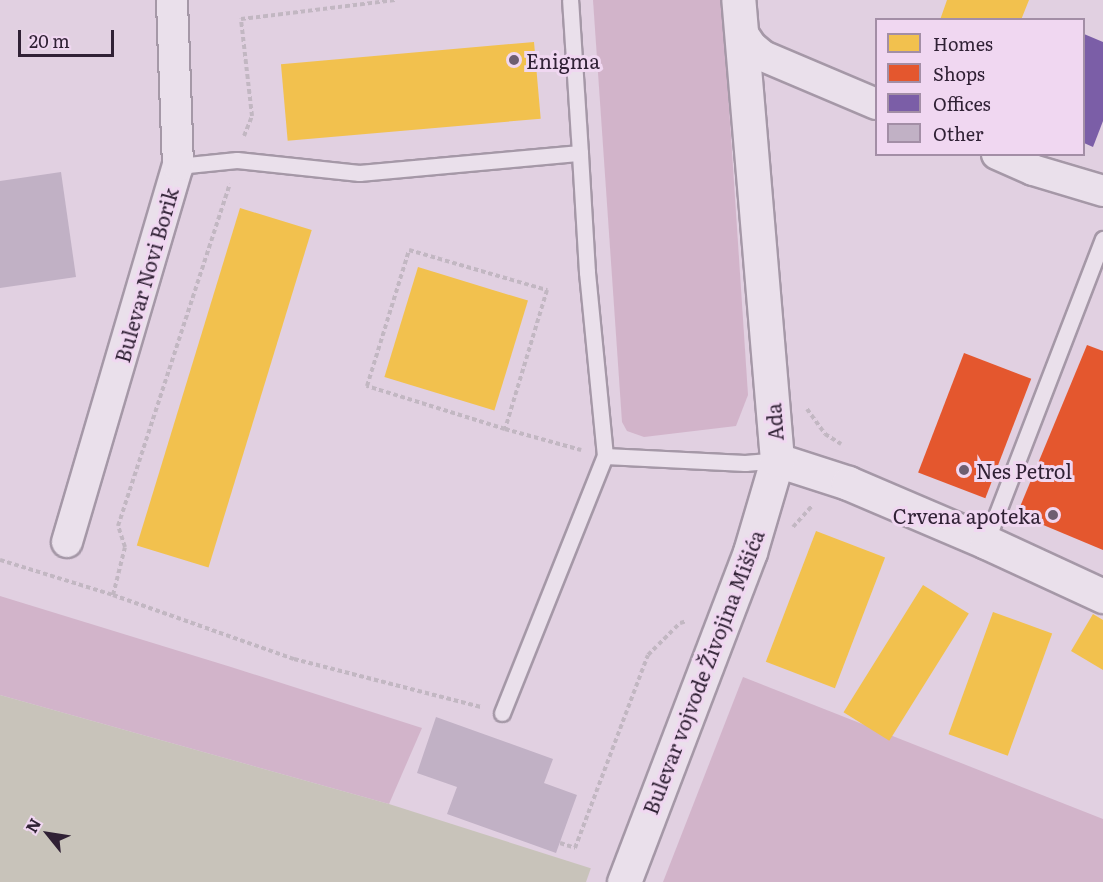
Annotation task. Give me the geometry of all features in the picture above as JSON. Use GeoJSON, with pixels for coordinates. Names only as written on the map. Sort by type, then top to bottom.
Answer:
{"type":"FeatureCollection","features":[{"type":"Feature","properties":{"kind":"street","name":"Bulevar Novi Borik"},"geometry":{"type":"LineString","coordinates":[[67,542],[178,166],[172,0]]}},
{"type":"Feature","properties":{"kind":"street","name":"Ada"},"geometry":{"type":"LineString","coordinates":[[740,16],[751,46],[763,56],[875,104]]}},
{"type":"Feature","properties":{"kind":"street","name":"Ada"},"geometry":{"type":"LineString","coordinates":[[740,16],[777,460],[848,483],[986,542],[1103,596]]}},
{"type":"Feature","properties":{"kind":"street"},"geometry":{"type":"LineString","coordinates":[[1002,156],[1034,170],[1103,191]]}},
{"type":"Feature","properties":{"kind":"street","name":"Bulevar vojvode Živojina Mišića"},"geometry":{"type":"LineString","coordinates":[[624,882],[750,552],[777,460]]}},
{"type":"Feature","properties":{"kind":"lane"},"geometry":{"type":"LineString","coordinates":[[502,713],[605,456],[587,272],[570,0]]}},
{"type":"Feature","properties":{"kind":"lane"},"geometry":{"type":"LineString","coordinates":[[178,166],[237,160],[358,173],[580,153]]}},
{"type":"Feature","properties":{"kind":"lane"},"geometry":{"type":"LineString","coordinates":[[986,542],[1103,239]]}},
{"type":"Feature","properties":{"kind":"lane"},"geometry":{"type":"LineString","coordinates":[[605,456],[745,463],[777,460]]}},
{"type":"Feature","properties":{"kind":"path"},"geometry":{"type":"LineString","coordinates":[[113,595],[125,547],[118,526],[252,116],[241,19],[395,0]]}},
{"type":"Feature","properties":{"kind":"path"},"geometry":{"type":"LineString","coordinates":[[505,429],[547,290],[409,250],[367,386],[505,429],[605,456]]}},
{"type":"Feature","properties":{"kind":"path"},"geometry":{"type":"LineString","coordinates":[[0,560],[113,595],[294,659],[502,713]]}},
{"type":"Feature","properties":{"kind":"path"},"geometry":{"type":"LineString","coordinates":[[560,843],[575,848],[648,655],[680,623],[695,619]]}},
{"type":"Feature","properties":{"kind":"shaded area"},"geometry":{"type":"Polygon","coordinates":[[[593,0],[722,0],[748,395],[736,426],[644,437],[627,431],[622,422],[593,0]]]}},
{"type":"Feature","properties":{"kind":"shaded area"},"geometry":{"type":"Polygon","coordinates":[[[0,596],[422,728],[389,804],[0,695],[0,596]]]}},
{"type":"Feature","properties":{"kind":"shaded area"},"geometry":{"type":"Polygon","coordinates":[[[743,677],[1103,819],[1103,882],[663,882],[743,677]]]}},
{"type":"Feature","properties":{"kind":"shaded area"},"geometry":{"type":"Polygon","coordinates":[[[0,695],[389,804],[634,882],[0,882],[0,695]]]}},
{"type":"Feature","properties":{"kind":"pier"},"geometry":{"type":"Polygon","coordinates":[[[592,865],[635,879],[637,882],[586,882],[592,865]]]}},
{"type":"Feature","properties":{"kind":"building: Homes"},"geometry":{"type":"Polygon","coordinates":[[[947,0],[1029,0],[1022,18],[941,18],[947,0]]]}},
{"type":"Feature","properties":{"kind":"building: Homes"},"geometry":{"type":"Polygon","coordinates":[[[534,42],[541,119],[288,141],[281,64],[534,42]]]}},
{"type":"Feature","properties":{"kind":"building: Homes"},"geometry":{"type":"Polygon","coordinates":[[[240,208],[312,230],[209,568],[137,546],[240,208]]]}},
{"type":"Feature","properties":{"kind":"building: Homes"},"geometry":{"type":"Polygon","coordinates":[[[418,267],[528,301],[494,411],[384,377],[418,267]]]}},
{"type":"Feature","properties":{"kind":"building: Homes"},"geometry":{"type":"Polygon","coordinates":[[[816,531],[885,558],[835,688],[766,662],[816,531]]]}},
{"type":"Feature","properties":{"kind":"building: Homes"},"geometry":{"type":"Polygon","coordinates":[[[923,585],[969,614],[889,741],[844,712],[923,585]]]}},
{"type":"Feature","properties":{"kind":"building: Homes"},"geometry":{"type":"Polygon","coordinates":[[[993,612],[1052,634],[1008,756],[949,734],[993,612]]]}},
{"type":"Feature","properties":{"kind":"building: Homes"},"geometry":{"type":"Polygon","coordinates":[[[1093,614],[1103,620],[1103,670],[1071,651],[1093,614]]]}},
{"type":"Feature","properties":{"kind":"building: Shops"},"geometry":{"type":"Polygon","coordinates":[[[1087,345],[1103,351],[1103,550],[1017,514],[1087,345]]]}},
{"type":"Feature","properties":{"kind":"building: Shops"},"geometry":{"type":"Polygon","coordinates":[[[964,353],[1031,379],[985,498],[918,472],[964,353]]]}},
{"type":"Feature","properties":{"kind":"building: Offices"},"geometry":{"type":"Polygon","coordinates":[[[1085,34],[1103,42],[1103,121],[1093,147],[1085,143],[1085,34]]]}},
{"type":"Feature","properties":{"kind":"building: Other"},"geometry":{"type":"Polygon","coordinates":[[[61,172],[76,277],[0,288],[0,181],[61,172]]]}},
{"type":"Feature","properties":{"kind":"building: Other"},"geometry":{"type":"Polygon","coordinates":[[[436,717],[553,759],[544,783],[577,795],[556,853],[447,814],[457,787],[417,773],[436,717]]]}},
{"type":"Feature","properties":{"kind":"place","name":"Enigma"},"geometry":{"type":"Point","coordinates":[514,60]}},
{"type":"Feature","properties":{"kind":"place","name":"Nes Petrol"},"geometry":{"type":"Point","coordinates":[964,470]}},
{"type":"Feature","properties":{"kind":"place","name":"Crvena apoteka"},"geometry":{"type":"Point","coordinates":[1053,515]}}]}
